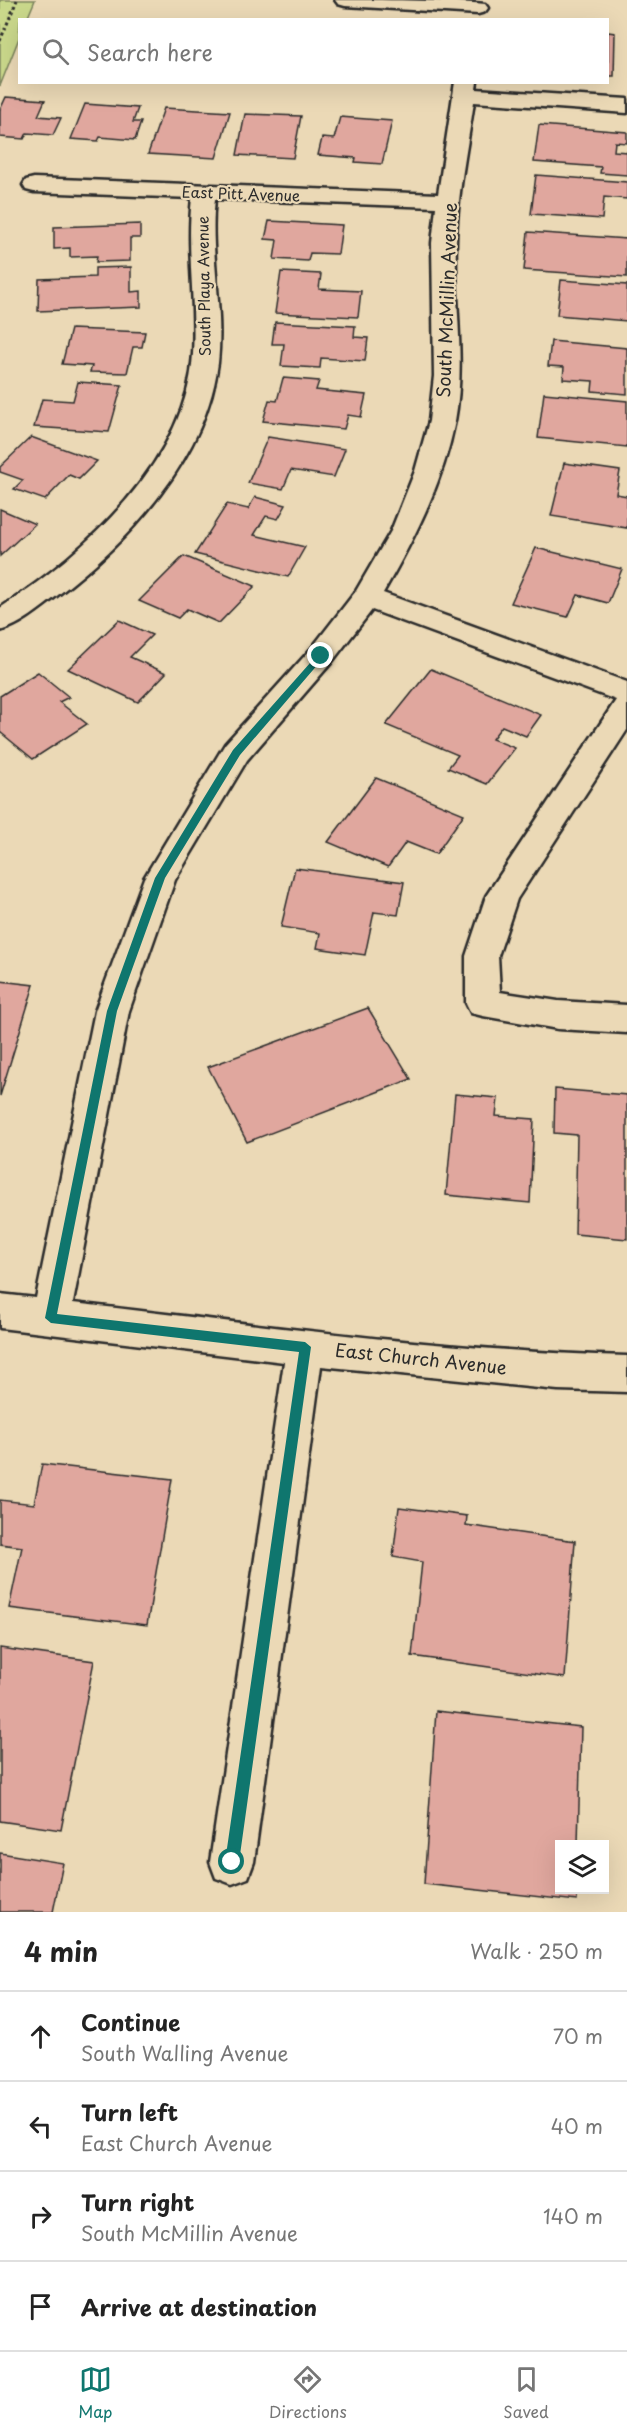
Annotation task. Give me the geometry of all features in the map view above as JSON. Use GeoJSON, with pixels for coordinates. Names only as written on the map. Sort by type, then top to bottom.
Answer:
{"type":"FeatureCollection","features":[{"type":"Feature","properties":{"kind":"street"},"geometry":{"type":"LineString","coordinates":[[345,0],[478,9]]}},
{"type":"Feature","properties":{"kind":"street"},"geometry":{"type":"LineString","coordinates":[[465,89],[627,106]]}},
{"type":"Feature","properties":{"kind":"street","name":"South McMillin Avenue"},"geometry":{"type":"LineString","coordinates":[[51,1318],[112,1011],[160,878],[236,753],[321,656],[366,597],[405,531],[428,471],[442,421],[447,376],[444,243],[465,89]]}},
{"type":"Feature","properties":{"kind":"street","name":"East Pitt Avenue"},"geometry":{"type":"LineString","coordinates":[[34,185],[448,201]]}},
{"type":"Feature","properties":{"kind":"street","name":"South Playa Avenue"},"geometry":{"type":"LineString","coordinates":[[0,621],[70,571],[102,543],[138,504],[177,449],[191,419],[204,369],[206,338],[202,211],[204,192]]}},
{"type":"Feature","properties":{"kind":"street"},"geometry":{"type":"LineString","coordinates":[[366,597],[627,693]]}},
{"type":"Feature","properties":{"kind":"street"},"geometry":{"type":"LineString","coordinates":[[627,705],[502,896],[482,956],[483,1003],[558,1016],[627,1019]]}},
{"type":"Feature","properties":{"kind":"street","name":"East Church Avenue"},"geometry":{"type":"LineString","coordinates":[[0,1311],[305,1347],[558,1372],[627,1374]]}},
{"type":"Feature","properties":{"kind":"street"},"geometry":{"type":"LineString","coordinates":[[232,1862],[305,1347]]}},
{"type":"Feature","properties":{"kind":"path"},"geometry":{"type":"LineString","coordinates":[[0,41],[17,0]]}},
{"type":"Feature","properties":{"kind":"green space"},"geometry":{"type":"Polygon","coordinates":[[[0,0],[35,0],[27,18],[18,18],[18,41],[0,86],[0,0]]]}},
{"type":"Feature","properties":{"kind":"building"},"geometry":{"type":"Polygon","coordinates":[[[609,32],[615,33],[614,76],[609,76],[609,32]]]}},
{"type":"Feature","properties":{"kind":"building"},"geometry":{"type":"Polygon","coordinates":[[[6,97],[45,100],[38,116],[61,118],[53,135],[27,133],[24,139],[0,137],[0,110],[6,97]]]}},
{"type":"Feature","properties":{"kind":"building"},"geometry":{"type":"Polygon","coordinates":[[[85,104],[138,108],[133,122],[141,122],[135,140],[100,137],[98,141],[71,139],[85,104]]]}},
{"type":"Feature","properties":{"kind":"building"},"geometry":{"type":"Polygon","coordinates":[[[164,108],[230,112],[216,158],[148,154],[164,108]]]}},
{"type":"Feature","properties":{"kind":"building"},"geometry":{"type":"Polygon","coordinates":[[[245,114],[301,116],[293,158],[237,155],[245,114]]]}},
{"type":"Feature","properties":{"kind":"building"},"geometry":{"type":"Polygon","coordinates":[[[340,117],[392,121],[382,164],[355,162],[356,158],[318,155],[322,138],[334,139],[340,117]]]}},
{"type":"Feature","properties":{"kind":"building"},"geometry":{"type":"Polygon","coordinates":[[[539,125],[627,132],[627,143],[615,142],[614,151],[627,152],[627,175],[600,173],[601,167],[534,162],[539,125]]]}},
{"type":"Feature","properties":{"kind":"building"},"geometry":{"type":"Polygon","coordinates":[[[536,175],[627,182],[627,199],[604,197],[602,219],[531,214],[536,175]]]}},
{"type":"Feature","properties":{"kind":"building"},"geometry":{"type":"Polygon","coordinates":[[[269,221],[342,225],[338,254],[310,253],[308,261],[274,259],[277,240],[265,239],[269,221]]]}},
{"type":"Feature","properties":{"kind":"building"},"geometry":{"type":"Polygon","coordinates":[[[140,224],[140,238],[130,238],[130,261],[96,262],[97,256],[70,257],[70,248],[54,249],[54,227],[140,224]]]}},
{"type":"Feature","properties":{"kind":"building"},"geometry":{"type":"Polygon","coordinates":[[[528,232],[627,239],[627,277],[524,270],[528,232]]]}},
{"type":"Feature","properties":{"kind":"building"},"geometry":{"type":"Polygon","coordinates":[[[131,267],[131,292],[141,291],[141,307],[38,311],[39,279],[95,277],[95,268],[131,267]]]}},
{"type":"Feature","properties":{"kind":"building"},"geometry":{"type":"Polygon","coordinates":[[[281,272],[321,274],[319,289],[361,291],[358,317],[275,313],[281,272]]]}},
{"type":"Feature","properties":{"kind":"building"},"geometry":{"type":"Polygon","coordinates":[[[561,280],[627,285],[627,321],[557,315],[561,280]]]}},
{"type":"Feature","properties":{"kind":"building"},"geometry":{"type":"Polygon","coordinates":[[[275,322],[355,326],[354,337],[368,338],[365,361],[321,358],[320,368],[281,366],[284,344],[272,344],[275,322]]]}},
{"type":"Feature","properties":{"kind":"building"},"geometry":{"type":"Polygon","coordinates":[[[71,329],[145,332],[142,347],[133,347],[127,373],[90,372],[92,366],[62,364],[71,329]]]}},
{"type":"Feature","properties":{"kind":"building"},"geometry":{"type":"Polygon","coordinates":[[[551,341],[627,348],[627,394],[592,391],[593,381],[563,379],[564,367],[548,366],[551,341]]]}},
{"type":"Feature","properties":{"kind":"building"},"geometry":{"type":"Polygon","coordinates":[[[283,378],[319,381],[316,390],[366,395],[361,417],[348,415],[344,429],[263,421],[269,400],[277,401],[283,378]]]}},
{"type":"Feature","properties":{"kind":"building"},"geometry":{"type":"Polygon","coordinates":[[[78,382],[122,385],[109,432],[34,427],[42,399],[73,401],[78,382]]]}},
{"type":"Feature","properties":{"kind":"building"},"geometry":{"type":"Polygon","coordinates":[[[544,393],[627,401],[627,447],[538,438],[544,393]]]}},
{"type":"Feature","properties":{"kind":"building"},"geometry":{"type":"Polygon","coordinates":[[[31,437],[97,461],[79,479],[69,475],[45,500],[14,489],[23,480],[0,472],[0,467],[31,437]]]}},
{"type":"Feature","properties":{"kind":"building"},"geometry":{"type":"Polygon","coordinates":[[[268,437],[345,449],[334,477],[291,470],[283,489],[248,483],[268,437]]]}},
{"type":"Feature","properties":{"kind":"building"},"geometry":{"type":"Polygon","coordinates":[[[564,463],[620,471],[616,494],[627,496],[627,528],[551,516],[564,463]]]}},
{"type":"Feature","properties":{"kind":"building"},"geometry":{"type":"Polygon","coordinates":[[[255,497],[286,505],[278,519],[266,516],[254,535],[305,547],[288,577],[195,554],[227,504],[248,509],[255,497]]]}},
{"type":"Feature","properties":{"kind":"building"},"geometry":{"type":"Polygon","coordinates":[[[0,509],[35,524],[0,556],[0,509]]]}},
{"type":"Feature","properties":{"kind":"building"},"geometry":{"type":"Polygon","coordinates":[[[536,548],[622,569],[608,603],[578,595],[568,617],[511,603],[536,548]]]}},
{"type":"Feature","properties":{"kind":"building"},"geometry":{"type":"Polygon","coordinates":[[[184,556],[255,586],[219,623],[187,609],[178,618],[139,601],[184,556]]]}},
{"type":"Feature","properties":{"kind":"building"},"geometry":{"type":"Polygon","coordinates":[[[119,620],[152,635],[130,657],[166,673],[138,702],[68,669],[119,620]]]}},
{"type":"Feature","properties":{"kind":"building"},"geometry":{"type":"Polygon","coordinates":[[[431,669],[541,715],[526,736],[502,726],[492,739],[515,748],[487,784],[448,768],[458,755],[386,725],[431,669]]]}},
{"type":"Feature","properties":{"kind":"building"},"geometry":{"type":"Polygon","coordinates":[[[38,672],[69,697],[59,702],[87,724],[33,759],[0,732],[0,696],[38,672]]]}},
{"type":"Feature","properties":{"kind":"building"},"geometry":{"type":"Polygon","coordinates":[[[376,778],[464,814],[436,854],[406,842],[388,867],[328,842],[376,778]]]}},
{"type":"Feature","properties":{"kind":"building"},"geometry":{"type":"Polygon","coordinates":[[[295,868],[404,882],[398,915],[374,912],[365,955],[317,948],[320,933],[281,927],[295,868]]]}},
{"type":"Feature","properties":{"kind":"building"},"geometry":{"type":"Polygon","coordinates":[[[0,981],[34,985],[0,1096],[0,981]]]}},
{"type":"Feature","properties":{"kind":"building"},"geometry":{"type":"Polygon","coordinates":[[[368,1008],[411,1079],[247,1142],[208,1067],[368,1008]]]}},
{"type":"Feature","properties":{"kind":"building"},"geometry":{"type":"Polygon","coordinates":[[[555,1089],[627,1095],[627,1239],[575,1234],[577,1135],[554,1133],[555,1089]]]}},
{"type":"Feature","properties":{"kind":"building"},"geometry":{"type":"Polygon","coordinates":[[[455,1094],[498,1098],[496,1116],[534,1119],[530,1203],[446,1195],[455,1094]]]}},
{"type":"Feature","properties":{"kind":"building"},"geometry":{"type":"Polygon","coordinates":[[[42,1464],[172,1479],[147,1625],[9,1608],[22,1547],[0,1544],[0,1500],[34,1504],[42,1464]]]}},
{"type":"Feature","properties":{"kind":"building"},"geometry":{"type":"Polygon","coordinates":[[[399,1507],[467,1516],[466,1525],[575,1541],[565,1678],[412,1656],[422,1562],[393,1557],[399,1507]]]}},
{"type":"Feature","properties":{"kind":"building"},"geometry":{"type":"Polygon","coordinates":[[[0,1648],[94,1661],[61,1830],[0,1821],[0,1648]]]}},
{"type":"Feature","properties":{"kind":"building"},"geometry":{"type":"Polygon","coordinates":[[[436,1711],[581,1727],[578,1840],[555,1840],[555,1894],[577,1894],[577,1901],[424,1884],[436,1711]]]}},
{"type":"Feature","properties":{"kind":"building"},"geometry":{"type":"Polygon","coordinates":[[[0,1853],[63,1863],[53,1912],[0,1912],[0,1853]]]}},
{"type":"Feature","properties":{"kind":"route"},"geometry":{"type":"LineString","coordinates":[[232,1862],[305,1347],[51,1318],[112,1011],[160,878],[236,753],[321,656]]}}]}
